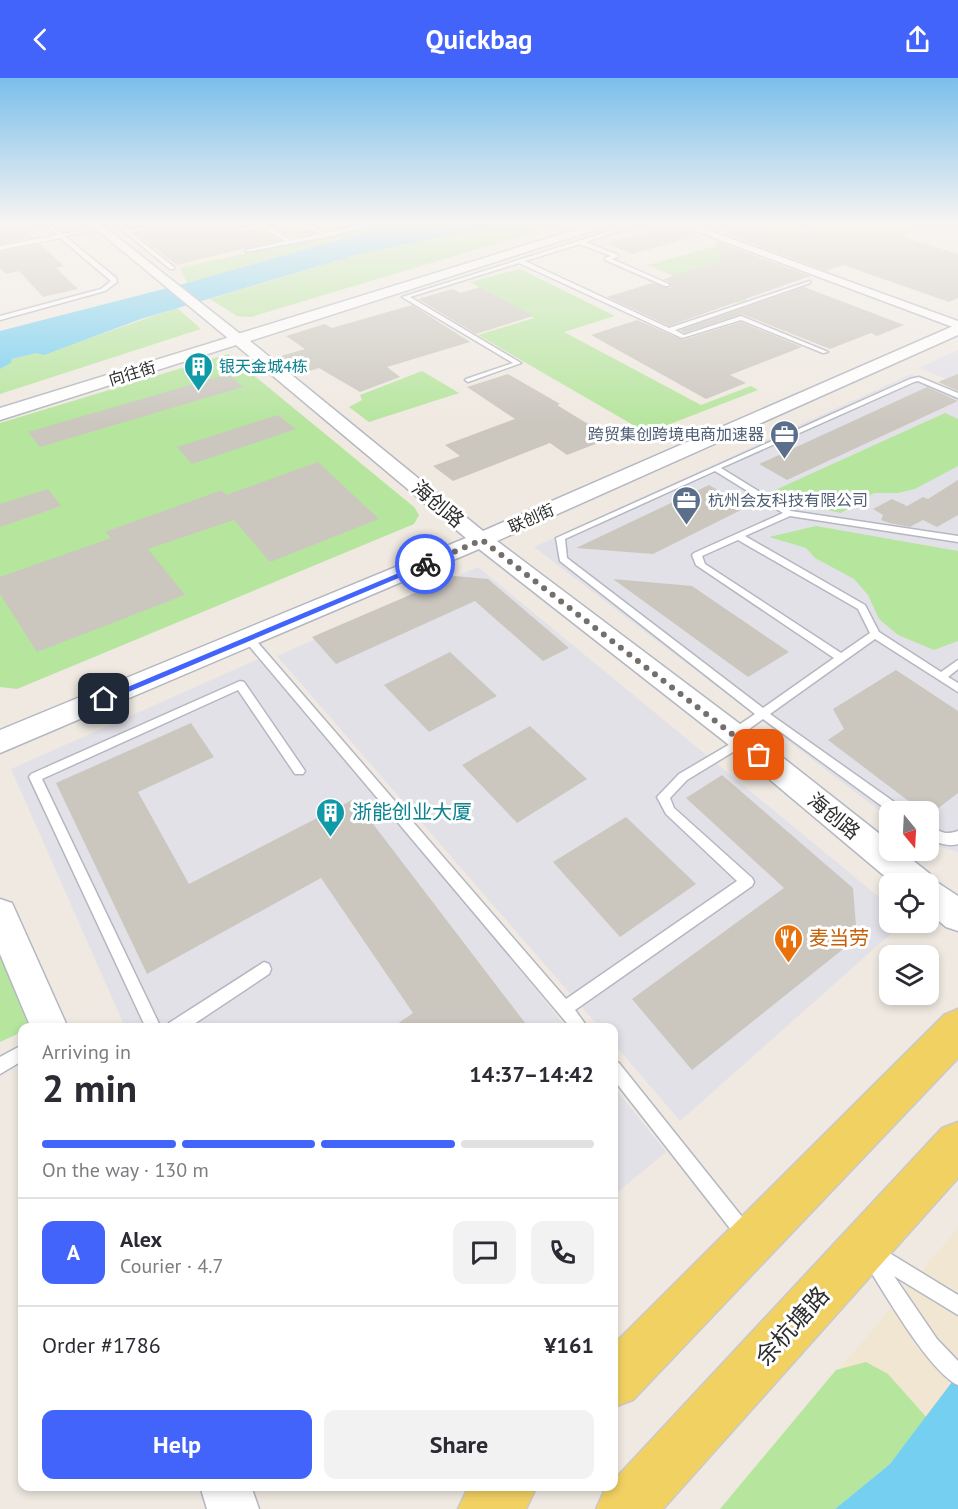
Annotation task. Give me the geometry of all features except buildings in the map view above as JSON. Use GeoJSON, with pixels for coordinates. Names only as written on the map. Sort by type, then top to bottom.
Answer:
{"type":"FeatureCollection","features":[{"type":"Feature","properties":{"kind":"main road"},"geometry":{"type":"LineString","coordinates":[[618,1377],[958,1029]]}},
{"type":"Feature","properties":{"kind":"main road","name":"余杭塘路"},"geometry":{"type":"LineString","coordinates":[[625,1509],[958,1144]]}},
{"type":"Feature","properties":{"kind":"main road"},"geometry":{"type":"LineString","coordinates":[[487,1509],[504,1491]]}},
{"type":"Feature","properties":{"kind":"street"},"geometry":{"type":"LineString","coordinates":[[175,291],[229,332]]}},
{"type":"Feature","properties":{"kind":"street","name":"向往街"},"geometry":{"type":"LineString","coordinates":[[0,414],[229,332],[369,291]]}},
{"type":"Feature","properties":{"kind":"street","name":"向往街"},"geometry":{"type":"LineString","coordinates":[[229,332],[373,291]]}},
{"type":"Feature","properties":{"kind":"street"},"geometry":{"type":"LineString","coordinates":[[861,291],[958,327]]}},
{"type":"Feature","properties":{"kind":"street","name":"联创街"},"geometry":{"type":"LineString","coordinates":[[0,742],[482,540],[958,327]]}},
{"type":"Feature","properties":{"kind":"street","name":"海创路"},"geometry":{"type":"LineString","coordinates":[[229,332],[482,540],[738,737],[905,873]]}},
{"type":"Feature","properties":{"kind":"street"},"geometry":{"type":"LineString","coordinates":[[939,901],[958,916]]}},
{"type":"Feature","properties":{"kind":"street"},"geometry":{"type":"LineString","coordinates":[[0,914],[48,1023]]}},
{"type":"Feature","properties":{"kind":"street"},"geometry":{"type":"LineString","coordinates":[[227,1491],[233,1509]]}},
{"type":"Feature","properties":{"kind":"lane"},"geometry":{"type":"LineString","coordinates":[[0,318],[100,291]]}},
{"type":"Feature","properties":{"kind":"lane"},"geometry":{"type":"LineString","coordinates":[[425,291],[405,297],[518,363],[468,380]]}},
{"type":"Feature","properties":{"kind":"lane"},"geometry":{"type":"LineString","coordinates":[[584,291],[684,337],[741,318],[825,352]]}},
{"type":"Feature","properties":{"kind":"lane"},"geometry":{"type":"LineString","coordinates":[[669,330],[783,291]]}},
{"type":"Feature","properties":{"kind":"lane"},"geometry":{"type":"LineString","coordinates":[[885,801],[763,714],[584,576],[563,558],[560,538],[912,380],[919,379],[958,396]]}},
{"type":"Feature","properties":{"kind":"lane"},"geometry":{"type":"LineString","coordinates":[[715,468],[789,513],[958,539]]}},
{"type":"Feature","properties":{"kind":"lane"},"geometry":{"type":"LineString","coordinates":[[789,513],[697,555],[701,565],[842,658]]}},
{"type":"Feature","properties":{"kind":"lane"},"geometry":{"type":"LineString","coordinates":[[738,536],[862,608],[875,634],[958,688]]}},
{"type":"Feature","properties":{"kind":"lane"},"geometry":{"type":"LineString","coordinates":[[566,1008],[747,882],[670,811],[663,796],[683,777],[738,737],[763,714],[875,634]]}},
{"type":"Feature","properties":{"kind":"lane"},"geometry":{"type":"LineString","coordinates":[[249,639],[577,1023]]}},
{"type":"Feature","properties":{"kind":"lane"},"geometry":{"type":"LineString","coordinates":[[941,677],[958,664]]}},
{"type":"Feature","properties":{"kind":"lane"},"geometry":{"type":"LineString","coordinates":[[152,1023],[34,777],[240,685],[299,771]]}},
{"type":"Feature","properties":{"kind":"lane"},"geometry":{"type":"LineString","coordinates":[[939,838],[954,840],[958,836]]}},
{"type":"Feature","properties":{"kind":"lane"},"geometry":{"type":"LineString","coordinates":[[182,1023],[264,969]]}},
{"type":"Feature","properties":{"kind":"lane"},"geometry":{"type":"LineString","coordinates":[[0,1066],[18,1055]]}},
{"type":"Feature","properties":{"kind":"lane"},"geometry":{"type":"LineString","coordinates":[[618,1073],[752,1242]]}},
{"type":"Feature","properties":{"kind":"lane"},"geometry":{"type":"LineString","coordinates":[[865,1246],[958,1306]]}},
{"type":"Feature","properties":{"kind":"lane"},"geometry":{"type":"LineString","coordinates":[[865,1246],[930,1346],[958,1376]]}},
{"type":"Feature","properties":{"kind":"shaded area"},"geometry":{"type":"Polygon","coordinates":[[[958,350],[958,384],[919,368],[958,350]]]}},
{"type":"Feature","properties":{"kind":"shaded area"},"geometry":{"type":"Polygon","coordinates":[[[911,374],[958,394],[958,852],[939,847],[939,801],[879,801],[879,810],[534,547],[911,374]]]}},
{"type":"Feature","properties":{"kind":"shaded area"},"geometry":{"type":"Polygon","coordinates":[[[478,567],[879,897],[879,933],[892,933],[680,1121],[618,1049],[618,1023],[596,1023],[277,656],[478,567]]]}},
{"type":"Feature","properties":{"kind":"shaded area"},"geometry":{"type":"Polygon","coordinates":[[[265,656],[563,1023],[123,1023],[11,769],[265,656]]]}},
{"type":"Feature","properties":{"kind":"shaded area"},"geometry":{"type":"Polygon","coordinates":[[[618,1092],[666,1152],[618,1192],[618,1092]]]}},
{"type":"Feature","properties":{"kind":"shaded area"},"geometry":{"type":"Polygon","coordinates":[[[958,1228],[958,1509],[722,1509],[958,1228]]]}},
{"type":"Feature","properties":{"kind":"green space"},"geometry":{"type":"Polygon","coordinates":[[[237,291],[338,291],[251,317],[237,316],[210,299],[237,291]]]}},
{"type":"Feature","properties":{"kind":"green space"},"geometry":{"type":"Polygon","coordinates":[[[486,291],[564,291],[615,316],[564,332],[701,405],[751,386],[758,390],[647,433],[478,335],[534,318],[486,291]]]}},
{"type":"Feature","properties":{"kind":"green space"},"geometry":{"type":"Polygon","coordinates":[[[708,291],[725,291],[747,300],[737,303],[708,291]]]}},
{"type":"Feature","properties":{"kind":"green space"},"geometry":{"type":"Polygon","coordinates":[[[177,308],[201,329],[0,394],[0,369],[11,363],[12,359],[75,343],[177,308]]]}},
{"type":"Feature","properties":{"kind":"green space"},"geometry":{"type":"Polygon","coordinates":[[[228,354],[414,507],[419,515],[414,524],[17,689],[0,687],[0,423],[228,354]]]}},
{"type":"Feature","properties":{"kind":"green space"},"geometry":{"type":"Polygon","coordinates":[[[422,371],[459,393],[369,422],[349,407],[362,400],[360,395],[422,371]]]}},
{"type":"Feature","properties":{"kind":"green space"},"geometry":{"type":"Polygon","coordinates":[[[945,413],[958,419],[958,466],[915,489],[898,493],[874,493],[841,513],[799,504],[773,491],[945,413]]]}},
{"type":"Feature","properties":{"kind":"green space"},"geometry":{"type":"Polygon","coordinates":[[[816,526],[958,551],[958,641],[934,650],[898,635],[879,619],[868,595],[854,579],[815,558],[806,548],[769,537],[816,526]]]}},
{"type":"Feature","properties":{"kind":"green space"},"geometry":{"type":"Polygon","coordinates":[[[0,956],[27,1023],[18,1023],[18,1034],[0,1042],[0,956]]]}},
{"type":"Feature","properties":{"kind":"green space"},"geometry":{"type":"Polygon","coordinates":[[[866,1362],[888,1374],[927,1418],[890,1464],[835,1509],[720,1509],[836,1370],[866,1362]]]}},
{"type":"Feature","properties":{"kind":"water"},"geometry":{"type":"Polygon","coordinates":[[[157,291],[236,291],[141,319],[44,355],[36,353],[12,359],[11,363],[0,369],[0,331],[157,291]]]}},
{"type":"Feature","properties":{"kind":"water"},"geometry":{"type":"Polygon","coordinates":[[[958,1374],[958,1509],[835,1509],[890,1464],[958,1374]]]}},
{"type":"Feature","properties":{"kind":"way so far"},"geometry":{"type":"LineString","coordinates":[[425,564],[482,540],[759,755]]}},
{"type":"Feature","properties":{"kind":"place","name":"银天金城4栋"},"geometry":{"type":"Point","coordinates":[198,392]}},
{"type":"Feature","properties":{"kind":"place","name":"跨贸集创跨境电商加速器"},"geometry":{"type":"Point","coordinates":[785,460]}},
{"type":"Feature","properties":{"kind":"place","name":"杭州会友科技有限公司"},"geometry":{"type":"Point","coordinates":[687,526]}},
{"type":"Feature","properties":{"kind":"place","name":"浙能创业大厦"},"geometry":{"type":"Point","coordinates":[331,838]}},
{"type":"Feature","properties":{"kind":"place","name":"麦当劳"},"geometry":{"type":"Point","coordinates":[788,964]}},
{"type":"Feature","properties":{"kind":"route"},"geometry":{"type":"LineString","coordinates":[[104,699],[425,564]]}}]}
